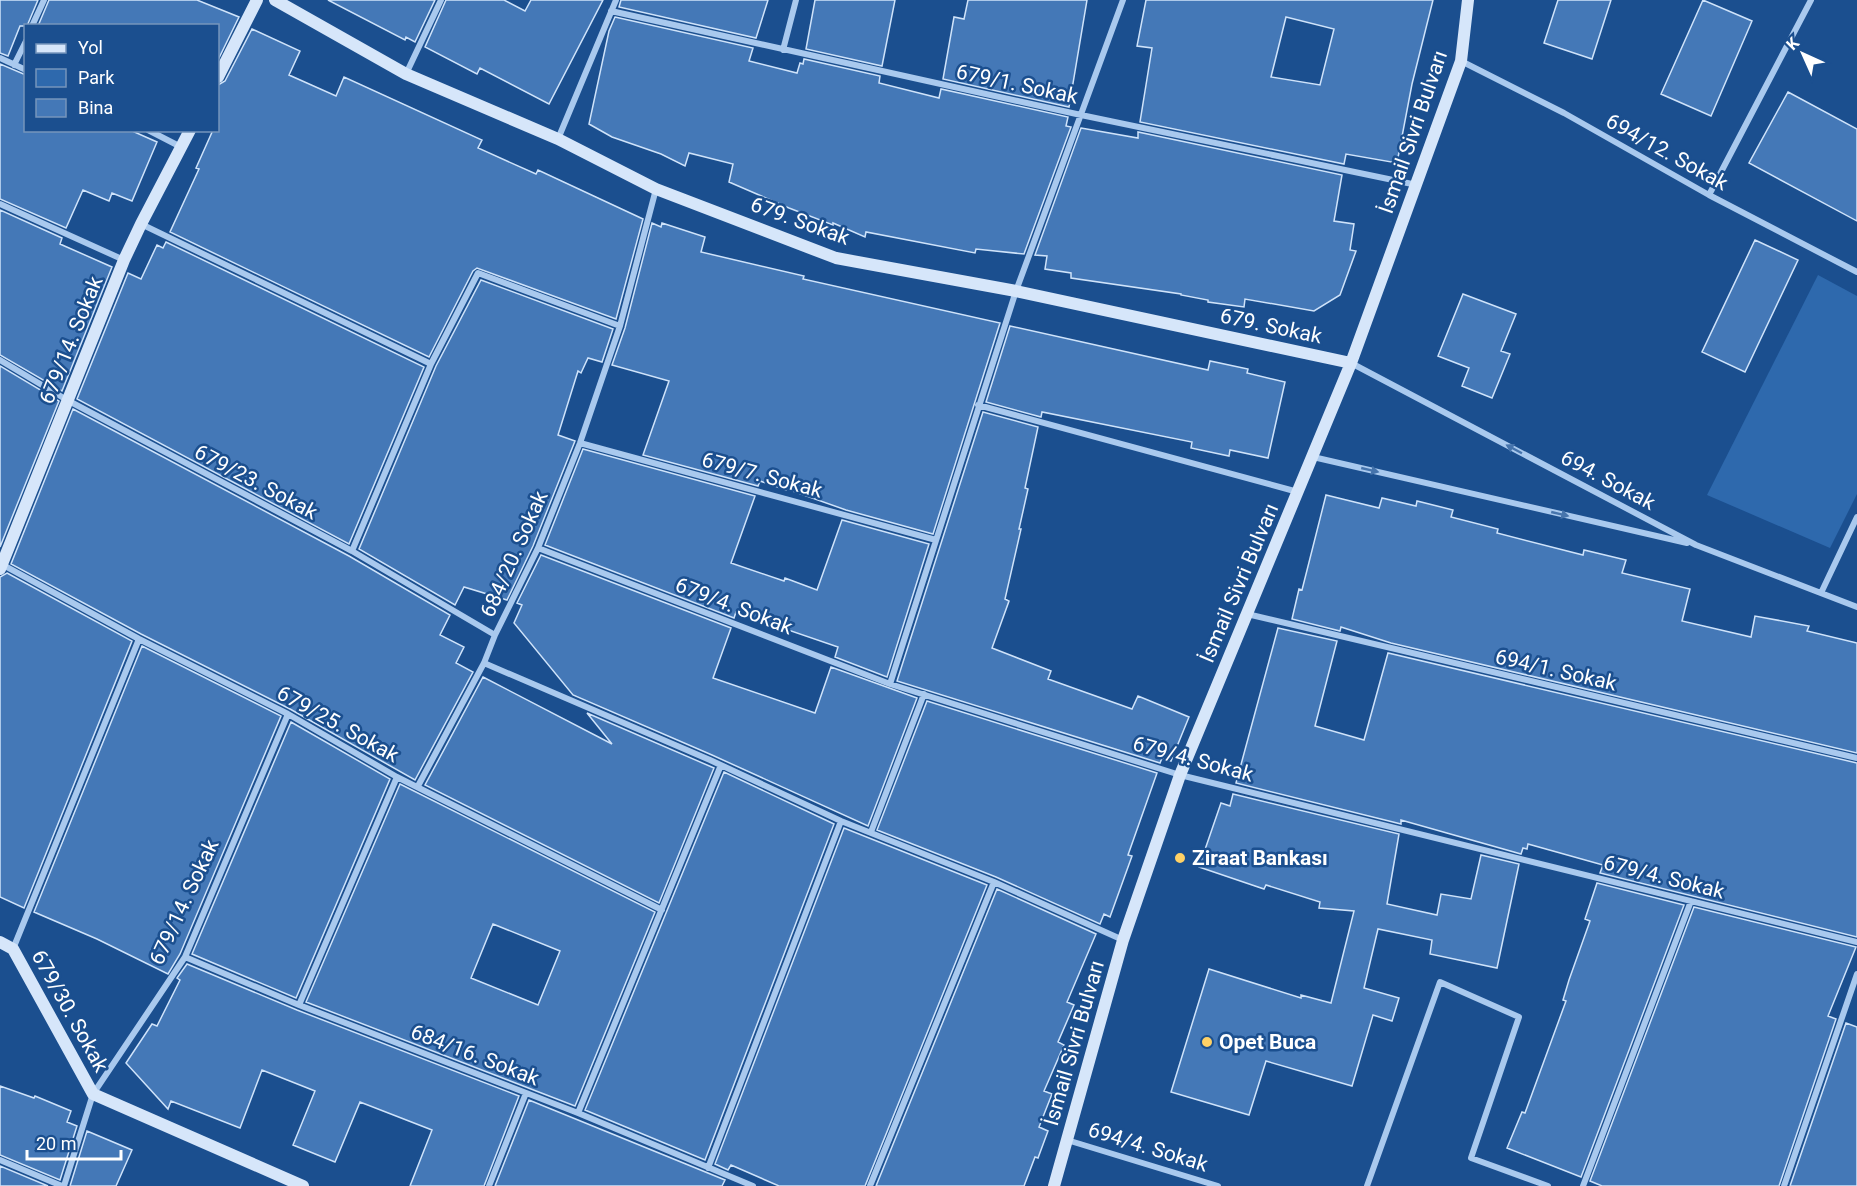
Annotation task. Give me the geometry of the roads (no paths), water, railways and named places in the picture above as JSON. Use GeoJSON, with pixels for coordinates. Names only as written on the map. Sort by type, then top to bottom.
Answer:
{"type":"FeatureCollection","features":[{"type":"Feature","properties":{"kind":"street"},"geometry":{"type":"LineString","coordinates":[[33,24],[44,0]]}},
{"type":"Feature","properties":{"kind":"street"},"geometry":{"type":"LineString","coordinates":[[219,75],[257,0]]}},
{"type":"Feature","properties":{"kind":"street","name":"679. Sokak"},"geometry":{"type":"LineString","coordinates":[[275,0],[406,74],[558,139],[656,189],[836,258],[1016,291],[1352,363]]}},
{"type":"Feature","properties":{"kind":"street"},"geometry":{"type":"LineString","coordinates":[[406,74],[441,0]]}},
{"type":"Feature","properties":{"kind":"street"},"geometry":{"type":"LineString","coordinates":[[558,139],[616,0]]}},
{"type":"Feature","properties":{"kind":"street"},"geometry":{"type":"LineString","coordinates":[[783,50],[796,0]]}},
{"type":"Feature","properties":{"kind":"street"},"geometry":{"type":"LineString","coordinates":[[890,684],[1016,291],[1123,0]]}},
{"type":"Feature","properties":{"kind":"street","name":"İsmail Sivri Bulvarı"},"geometry":{"type":"LineString","coordinates":[[1054,1186],[1123,940],[1180,775],[1352,363],[1461,61],[1468,0]]}},
{"type":"Feature","properties":{"kind":"street"},"geometry":{"type":"LineString","coordinates":[[1708,195],[1811,0]]}},
{"type":"Feature","properties":{"kind":"street","name":"679/1. Sokak"},"geometry":{"type":"LineString","coordinates":[[611,11],[1080,115],[1417,185]]}},
{"type":"Feature","properties":{"kind":"street"},"geometry":{"type":"LineString","coordinates":[[15,65],[24,45]]}},
{"type":"Feature","properties":{"kind":"street"},"geometry":{"type":"LineString","coordinates":[[0,58],[24,69]]}},
{"type":"Feature","properties":{"kind":"street","name":"694/12. Sokak"},"geometry":{"type":"LineString","coordinates":[[1461,61],[1564,113],[1708,195],[1857,272]]}},
{"type":"Feature","properties":{"kind":"street"},"geometry":{"type":"LineString","coordinates":[[152,132],[181,147]]}},
{"type":"Feature","properties":{"kind":"street","name":"679/14. Sokak"},"geometry":{"type":"LineString","coordinates":[[1,566],[124,260],[189,132]]}},
{"type":"Feature","properties":{"kind":"street","name":"684/20. Sokak"},"geometry":{"type":"LineString","coordinates":[[418,786],[484,663],[495,635],[538,548],[580,443],[620,326],[656,189]]}},
{"type":"Feature","properties":{"kind":"street"},"geometry":{"type":"LineString","coordinates":[[0,204],[124,260]]}},
{"type":"Feature","properties":{"kind":"street"},"geometry":{"type":"LineString","coordinates":[[141,224],[431,364]]}},
{"type":"Feature","properties":{"kind":"street"},"geometry":{"type":"LineString","coordinates":[[352,551],[431,364],[478,273],[620,326]]}},
{"type":"Feature","properties":{"kind":"street","name":"679/23. Sokak"},"geometry":{"type":"LineString","coordinates":[[0,360],[67,400],[352,551],[495,635]]}},
{"type":"Feature","properties":{"kind":"street","name":"694. Sokak"},"geometry":{"type":"LineString","coordinates":[[1352,363],[1696,545],[1857,607]]}},
{"type":"Feature","properties":{"kind":"street"},"geometry":{"type":"LineString","coordinates":[[978,405],[1298,492]]}},
{"type":"Feature","properties":{"kind":"street","name":"679/7. Sokak"},"geometry":{"type":"LineString","coordinates":[[580,443],[936,540]]}},
{"type":"Feature","properties":{"kind":"street"},"geometry":{"type":"LineString","coordinates":[[1313,457],[1696,545]]}},
{"type":"Feature","properties":{"kind":"street"},"geometry":{"type":"LineString","coordinates":[[1821,593],[1857,517]]}},
{"type":"Feature","properties":{"kind":"street","name":"679/4. Sokak"},"geometry":{"type":"LineString","coordinates":[[538,548],[890,684],[1180,775],[1857,942]]}},
{"type":"Feature","properties":{"kind":"street","name":"679/25. Sokak"},"geometry":{"type":"LineString","coordinates":[[1,566],[288,714],[397,777],[662,910]]}},
{"type":"Feature","properties":{"kind":"street","name":"694/1. Sokak"},"geometry":{"type":"LineString","coordinates":[[1247,614],[1857,758]]}},
{"type":"Feature","properties":{"kind":"street"},"geometry":{"type":"LineString","coordinates":[[13,949],[139,639]]}},
{"type":"Feature","properties":{"kind":"street"},"geometry":{"type":"LineString","coordinates":[[484,663],[721,765],[842,821],[994,882],[1123,940]]}},
{"type":"Feature","properties":{"kind":"street"},"geometry":{"type":"LineString","coordinates":[[871,832],[924,694]]}},
{"type":"Feature","properties":{"kind":"street","name":"679/14. Sokak"},"geometry":{"type":"LineString","coordinates":[[63,1186],[93,1094],[185,957],[288,714]]}},
{"type":"Feature","properties":{"kind":"street"},"geometry":{"type":"LineString","coordinates":[[578,1113],[721,765]]}},
{"type":"Feature","properties":{"kind":"street"},"geometry":{"type":"LineString","coordinates":[[299,1005],[397,777]]}},
{"type":"Feature","properties":{"kind":"street"},"geometry":{"type":"LineString","coordinates":[[708,1168],[842,821]]}},
{"type":"Feature","properties":{"kind":"street"},"geometry":{"type":"LineString","coordinates":[[870,1186],[994,882]]}},
{"type":"Feature","properties":{"kind":"street"},"geometry":{"type":"LineString","coordinates":[[1582,1186],[1691,901]]}},
{"type":"Feature","properties":{"kind":"street","name":"679/30. Sokak"},"geometry":{"type":"LineString","coordinates":[[0,942],[13,949],[93,1094],[303,1186]]}},
{"type":"Feature","properties":{"kind":"street","name":"684/16. Sokak"},"geometry":{"type":"LineString","coordinates":[[185,957],[299,1005],[578,1113],[753,1186]]}},
{"type":"Feature","properties":{"kind":"street"},"geometry":{"type":"LineString","coordinates":[[1784,1186],[1857,974]]}},
{"type":"Feature","properties":{"kind":"street"},"geometry":{"type":"LineString","coordinates":[[1367,1186],[1440,982],[1519,1017],[1471,1158],[1548,1186]]}},
{"type":"Feature","properties":{"kind":"street"},"geometry":{"type":"LineString","coordinates":[[489,1186],[526,1093]]}},
{"type":"Feature","properties":{"kind":"street","name":"694/4. Sokak"},"geometry":{"type":"LineString","coordinates":[[1067,1140],[1218,1186]]}},
{"type":"Feature","properties":{"kind":"street"},"geometry":{"type":"LineString","coordinates":[[0,1160],[63,1186]]}},
{"type":"Feature","properties":{"kind":"place","name":"Ziraat Bankası"},"geometry":{"type":"Point","coordinates":[1180,858]}},
{"type":"Feature","properties":{"kind":"place","name":"Opet Buca"},"geometry":{"type":"Point","coordinates":[1207,1042]}}]}
